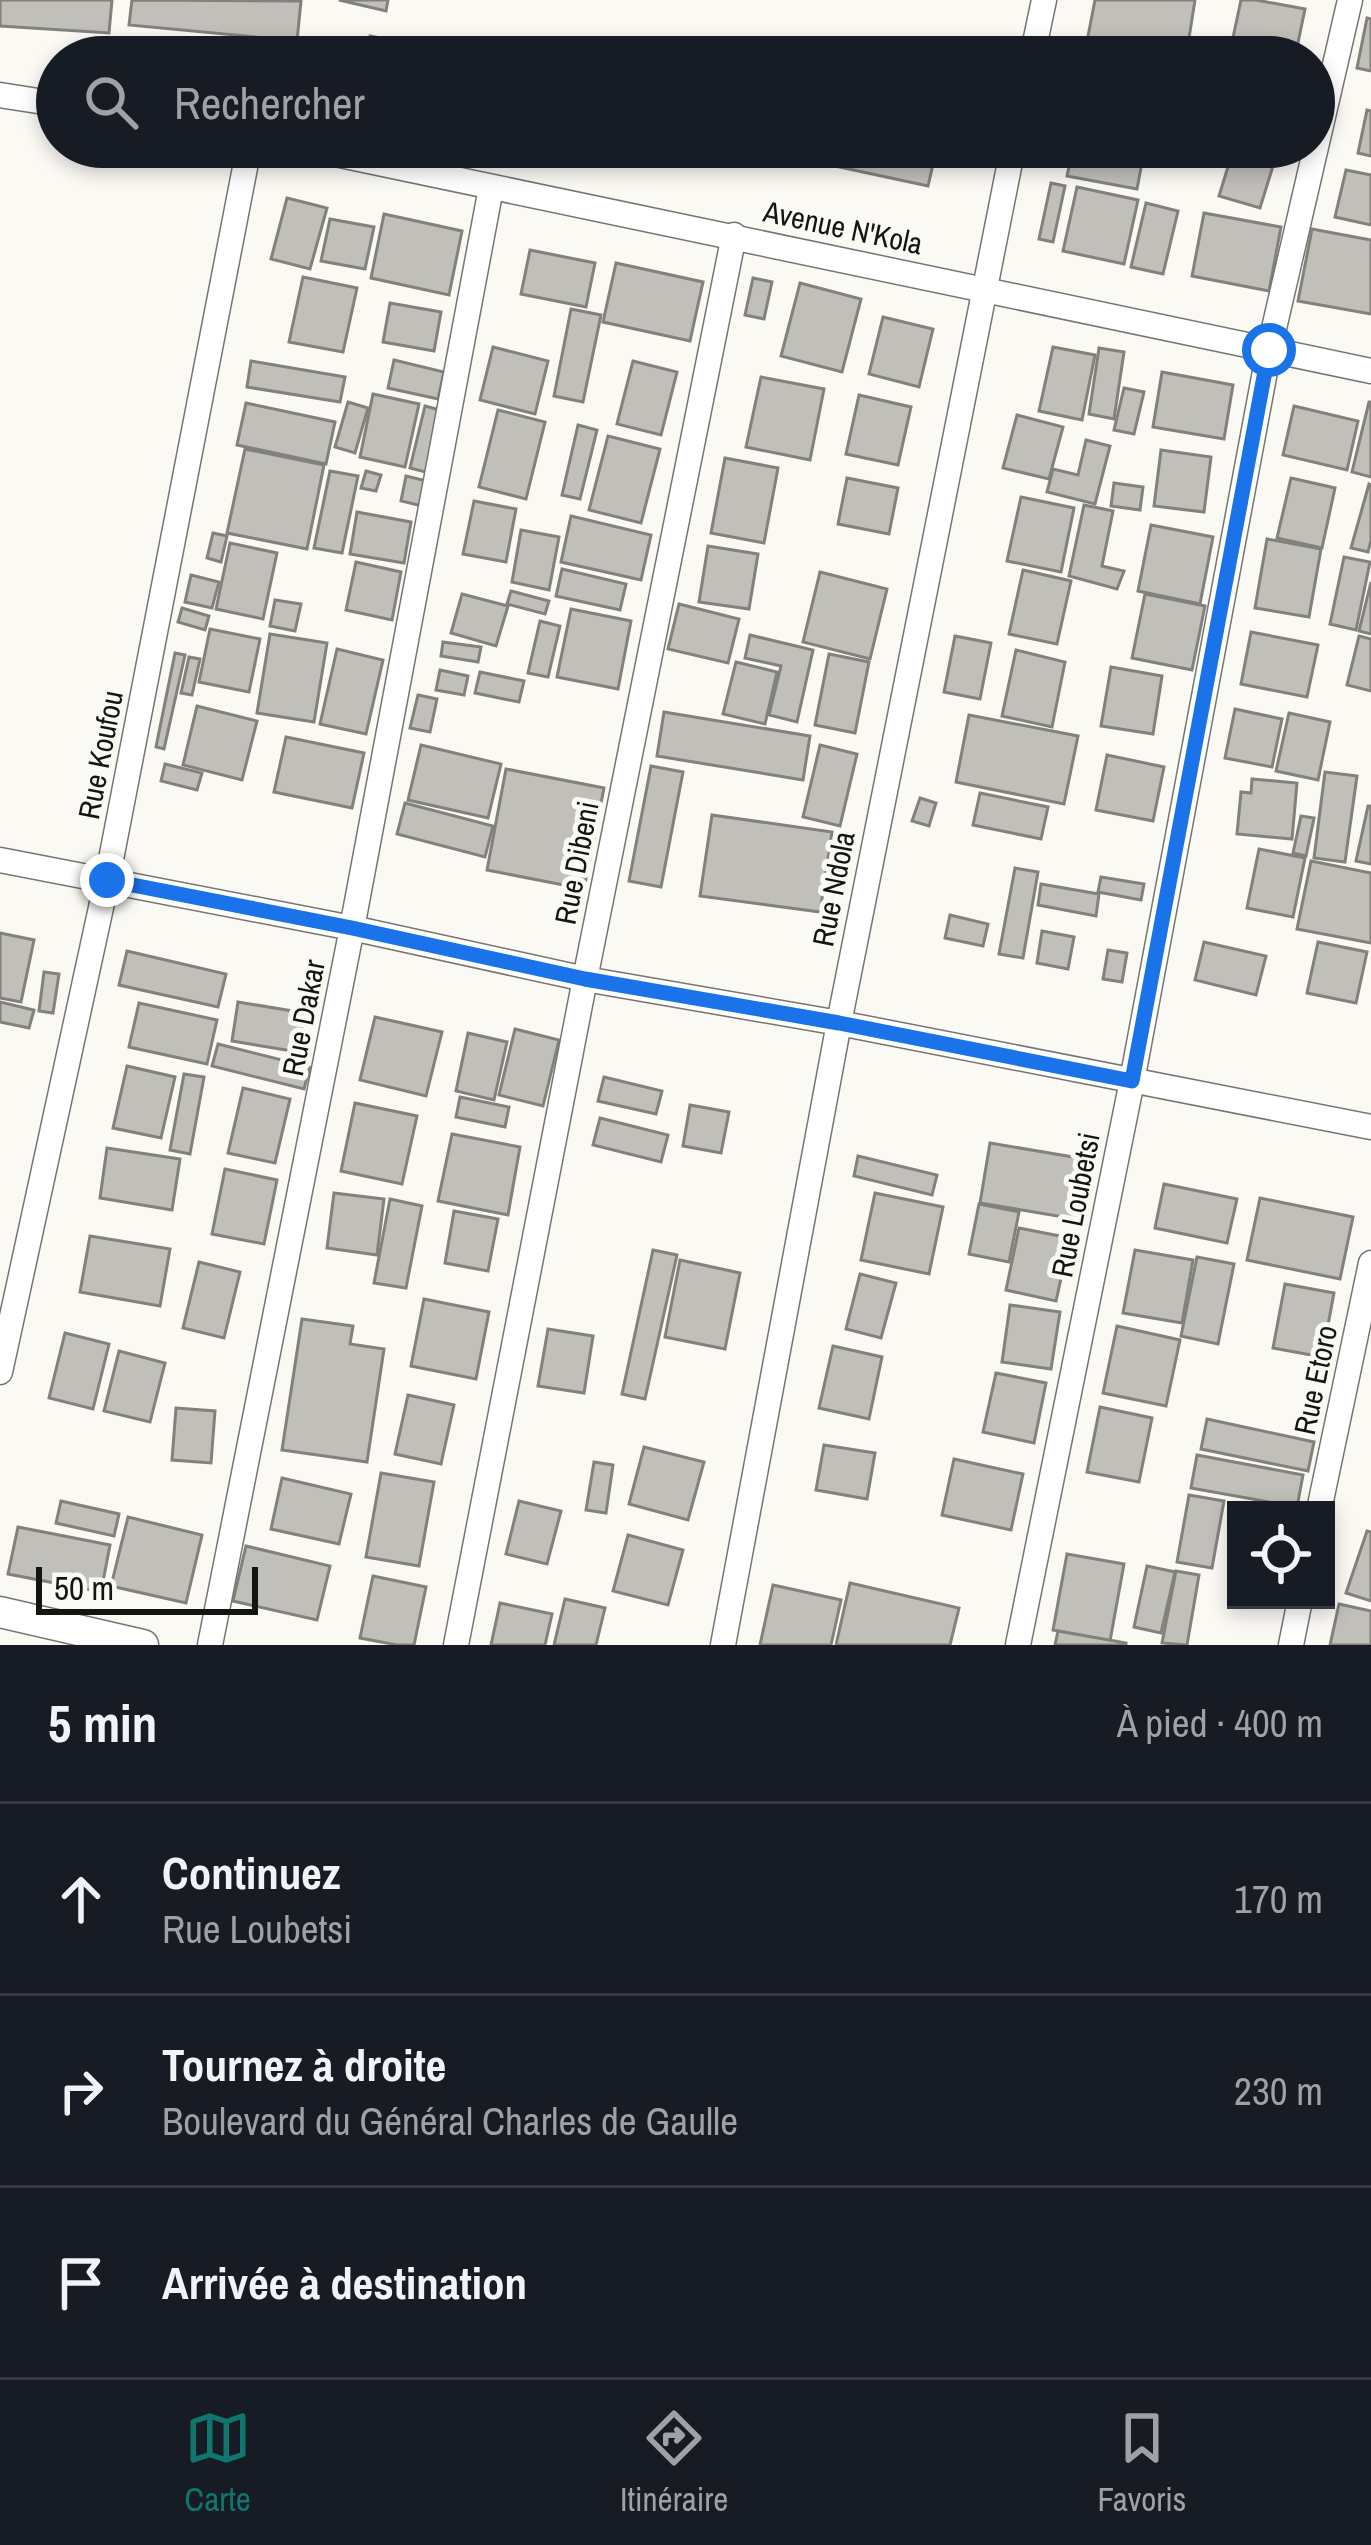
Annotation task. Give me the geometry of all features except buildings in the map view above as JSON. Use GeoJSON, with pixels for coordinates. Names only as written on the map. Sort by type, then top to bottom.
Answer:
{"type":"FeatureCollection","features":[{"type":"Feature","properties":{"kind":"street"},"geometry":{"type":"LineString","coordinates":[[1036,36],[1044,0]]}},
{"type":"Feature","properties":{"kind":"street","name":"Rue Loubetsi"},"geometry":{"type":"LineString","coordinates":[[1335,65],[1350,0]]}},
{"type":"Feature","properties":{"kind":"street"},"geometry":{"type":"LineString","coordinates":[[0,95],[36,101]]}},
{"type":"Feature","properties":{"kind":"street","name":"Rue Koufou"},"geometry":{"type":"LineString","coordinates":[[0,1372],[107,880],[245,168]]}},
{"type":"Feature","properties":{"kind":"street","name":"Avenue N'Kola"},"geometry":{"type":"LineString","coordinates":[[399,168],[1371,371]]}},
{"type":"Feature","properties":{"kind":"street","name":"Rue Ndola"},"geometry":{"type":"LineString","coordinates":[[723,1645],[839,1023],[1009,168]]}},
{"type":"Feature","properties":{"kind":"street","name":"Rue Loubetsi"},"geometry":{"type":"LineString","coordinates":[[1018,1645],[1132,1081],[1269,350],[1311,168]]}},
{"type":"Feature","properties":{"kind":"street","name":"Rue Dakar"},"geometry":{"type":"LineString","coordinates":[[210,1645],[352,928],[491,188]]}},
{"type":"Feature","properties":{"kind":"street","name":"Rue Dibeni"},"geometry":{"type":"LineString","coordinates":[[456,1645],[734,235]]}},
{"type":"Feature","properties":{"kind":"street"},"geometry":{"type":"LineString","coordinates":[[0,860],[585,979],[1371,1126]]}},
{"type":"Feature","properties":{"kind":"street","name":"Rue Etoro"},"geometry":{"type":"LineString","coordinates":[[1321,1501],[1371,1263]]}},
{"type":"Feature","properties":{"kind":"street"},"geometry":{"type":"LineString","coordinates":[[1291,1645],[1298,1609]]}},
{"type":"Feature","properties":{"kind":"street"},"geometry":{"type":"LineString","coordinates":[[0,1612],[143,1645]]}},
{"type":"Feature","properties":{"kind":"route"},"geometry":{"type":"LineString","coordinates":[[107,880],[585,979],[1132,1081],[1269,350]]}}]}
